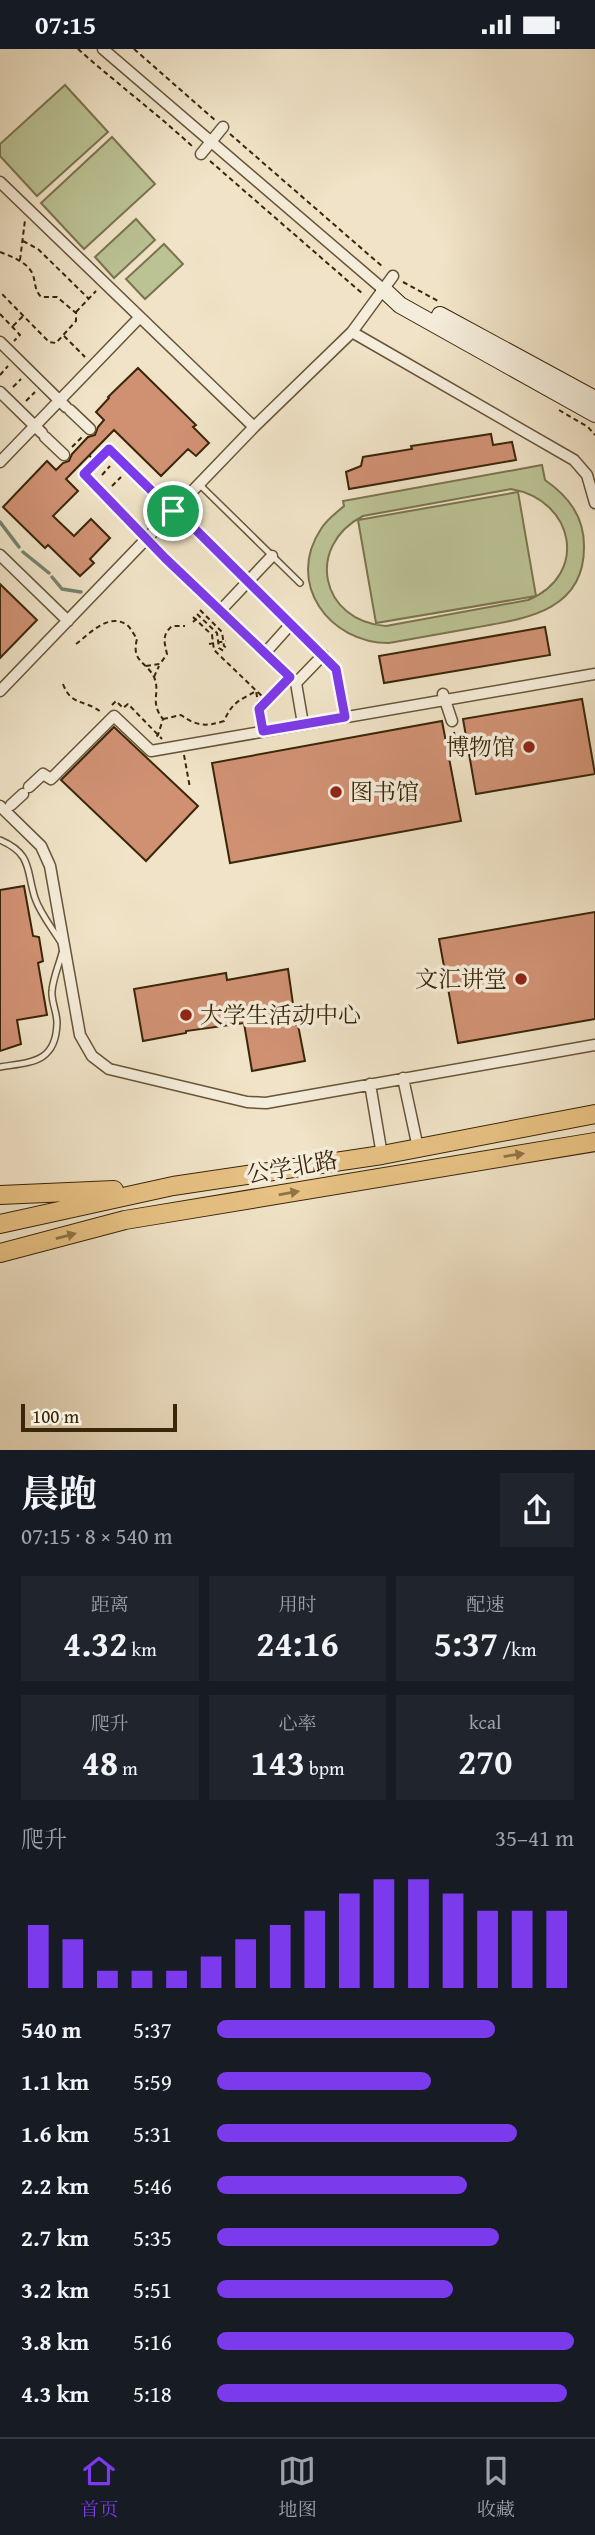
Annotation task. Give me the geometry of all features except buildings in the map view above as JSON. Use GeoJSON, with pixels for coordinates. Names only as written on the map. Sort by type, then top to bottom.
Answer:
{"type":"FeatureCollection","features":[{"type":"Feature","properties":{"kind":"main road","name":"公学北路"},"geometry":{"type":"LineString","coordinates":[[0,1224],[173,1186],[418,1149],[595,1114]]}},
{"type":"Feature","properties":{"kind":"main road","name":"公学北路"},"geometry":{"type":"LineString","coordinates":[[5,1253],[125,1220],[595,1142]]}},
{"type":"Feature","properties":{"kind":"main road"},"geometry":{"type":"LineString","coordinates":[[0,1195],[173,1186]]}},
{"type":"Feature","properties":{"kind":"street"},"geometry":{"type":"LineString","coordinates":[[103,49],[400,305],[595,414]]}},
{"type":"Feature","properties":{"kind":"street"},"geometry":{"type":"LineString","coordinates":[[201,154],[223,127]]}},
{"type":"Feature","properties":{"kind":"street"},"geometry":{"type":"LineString","coordinates":[[0,182],[254,427]]}},
{"type":"Feature","properties":{"kind":"street"},"geometry":{"type":"LineString","coordinates":[[0,691],[254,427],[352,332],[393,276]]}},
{"type":"Feature","properties":{"kind":"street"},"geometry":{"type":"LineString","coordinates":[[384,290],[406,296],[595,399]]}},
{"type":"Feature","properties":{"kind":"street"},"geometry":{"type":"LineString","coordinates":[[0,462],[41,432],[65,406],[93,365],[139,318]]}},
{"type":"Feature","properties":{"kind":"street"},"geometry":{"type":"LineString","coordinates":[[352,332],[574,460],[587,475],[595,503]]}},
{"type":"Feature","properties":{"kind":"street"},"geometry":{"type":"LineString","coordinates":[[2,344],[90,429]]}},
{"type":"Feature","properties":{"kind":"street"},"geometry":{"type":"LineString","coordinates":[[2,394],[64,455]]}},
{"type":"Feature","properties":{"kind":"street"},"geometry":{"type":"LineString","coordinates":[[109,449],[336,669],[345,717]]}},
{"type":"Feature","properties":{"kind":"street"},"geometry":{"type":"LineString","coordinates":[[84,474],[220,611],[293,680],[303,724]]}},
{"type":"Feature","properties":{"kind":"street"},"geometry":{"type":"LineString","coordinates":[[0,555],[68,621]]}},
{"type":"Feature","properties":{"kind":"street"},"geometry":{"type":"LineString","coordinates":[[220,611],[272,556]]}},
{"type":"Feature","properties":{"kind":"street"},"geometry":{"type":"LineString","coordinates":[[265,653],[291,624]]}},
{"type":"Feature","properties":{"kind":"street"},"geometry":{"type":"LineString","coordinates":[[293,680],[323,655]]}},
{"type":"Feature","properties":{"kind":"street"},"geometry":{"type":"LineString","coordinates":[[595,674],[444,697],[151,751],[114,716],[51,779],[43,774],[6,806],[41,846],[50,866],[80,1035],[92,1056],[109,1069],[247,1102],[266,1103],[595,1045]]}},
{"type":"Feature","properties":{"kind":"street"},"geometry":{"type":"LineString","coordinates":[[444,697],[452,721]]}},
{"type":"Feature","properties":{"kind":"street"},"geometry":{"type":"LineString","coordinates":[[403,1078],[418,1149]]}},
{"type":"Feature","properties":{"kind":"street"},"geometry":{"type":"LineString","coordinates":[[370,1084],[382,1155]]}},
{"type":"Feature","properties":{"kind":"lane"},"geometry":{"type":"LineString","coordinates":[[199,484],[300,583]]}},
{"type":"Feature","properties":{"kind":"lane"},"geometry":{"type":"LineString","coordinates":[[0,840],[11,845],[24,859],[30,872],[35,899],[64,947],[52,992],[57,1021],[48,1052],[40,1061],[0,1067]]}},
{"type":"Feature","properties":{"kind":"path"},"geometry":{"type":"LineString","coordinates":[[78,49],[115,82],[144,102],[374,304]]}},
{"type":"Feature","properties":{"kind":"path"},"geometry":{"type":"LineString","coordinates":[[134,49],[393,276]]}},
{"type":"Feature","properties":{"kind":"path"},"geometry":{"type":"LineString","coordinates":[[20,261],[25,218]]}},
{"type":"Feature","properties":{"kind":"path"},"geometry":{"type":"LineString","coordinates":[[23,241],[38,249],[89,299]]}},
{"type":"Feature","properties":{"kind":"path"},"geometry":{"type":"LineString","coordinates":[[0,253],[20,261],[32,274],[35,291],[41,297],[57,297],[76,313]]}},
{"type":"Feature","properties":{"kind":"path"},"geometry":{"type":"LineString","coordinates":[[0,292],[49,342],[56,343],[76,321],[76,313],[98,289]]}},
{"type":"Feature","properties":{"kind":"path"},"geometry":{"type":"LineString","coordinates":[[0,314],[20,335],[10,346],[2,344]]}},
{"type":"Feature","properties":{"kind":"path"},"geometry":{"type":"LineString","coordinates":[[13,327],[23,316]]}},
{"type":"Feature","properties":{"kind":"path"},"geometry":{"type":"LineString","coordinates":[[0,323],[4,319]]}},
{"type":"Feature","properties":{"kind":"path"},"geometry":{"type":"LineString","coordinates":[[63,335],[93,365]]}},
{"type":"Feature","properties":{"kind":"path"},"geometry":{"type":"LineString","coordinates":[[0,375],[16,358]]}},
{"type":"Feature","properties":{"kind":"path"},"geometry":{"type":"LineString","coordinates":[[2,394],[29,370]]}},
{"type":"Feature","properties":{"kind":"path"},"geometry":{"type":"LineString","coordinates":[[18,409],[43,384]]}},
{"type":"Feature","properties":{"kind":"path"},"geometry":{"type":"LineString","coordinates":[[64,455],[90,429]]}},
{"type":"Feature","properties":{"kind":"path"},"geometry":{"type":"LineString","coordinates":[[84,474],[109,449]]}},
{"type":"Feature","properties":{"kind":"path"},"geometry":{"type":"LineString","coordinates":[[89,455],[95,462]]}},
{"type":"Feature","properties":{"kind":"path"},"geometry":{"type":"LineString","coordinates":[[93,483],[118,458]]}},
{"type":"Feature","properties":{"kind":"path"},"geometry":{"type":"LineString","coordinates":[[104,494],[129,469]]}},
{"type":"Feature","properties":{"kind":"path"},"geometry":{"type":"LineString","coordinates":[[227,648],[218,625],[202,611],[194,619],[208,634],[214,650],[267,701]]}},
{"type":"Feature","properties":{"kind":"path"},"geometry":{"type":"LineString","coordinates":[[198,615],[217,633],[219,648],[225,652]]}},
{"type":"Feature","properties":{"kind":"path"},"geometry":{"type":"LineString","coordinates":[[76,645],[98,625],[117,622],[128,625],[137,639],[137,659],[154,678]]}},
{"type":"Feature","properties":{"kind":"path"},"geometry":{"type":"LineString","coordinates":[[208,634],[218,625]]}},
{"type":"Feature","properties":{"kind":"path"},"geometry":{"type":"LineString","coordinates":[[163,719],[156,711],[154,678],[167,653],[163,637],[172,626],[185,627]]}},
{"type":"Feature","properties":{"kind":"path"},"geometry":{"type":"LineString","coordinates":[[211,644],[225,642]]}},
{"type":"Feature","properties":{"kind":"path"},"geometry":{"type":"LineString","coordinates":[[145,666],[160,664]]}},
{"type":"Feature","properties":{"kind":"path"},"geometry":{"type":"LineString","coordinates":[[259,709],[293,680]]}},
{"type":"Feature","properties":{"kind":"path"},"geometry":{"type":"LineString","coordinates":[[63,684],[67,694],[76,701],[89,703],[104,715]]}},
{"type":"Feature","properties":{"kind":"path"},"geometry":{"type":"LineString","coordinates":[[256,691],[263,731]]}},
{"type":"Feature","properties":{"kind":"path"},"geometry":{"type":"LineString","coordinates":[[163,719],[181,715],[194,724],[209,726],[224,720],[230,706],[243,696],[256,691]]}},
{"type":"Feature","properties":{"kind":"path"},"geometry":{"type":"LineString","coordinates":[[155,739],[163,719]]}},
{"type":"Feature","properties":{"kind":"path"},"geometry":{"type":"LineString","coordinates":[[452,721],[457,752]]}},
{"type":"Feature","properties":{"kind":"path"},"geometry":{"type":"LineString","coordinates":[[185,763],[190,788]]}},
{"type":"Feature","properties":{"kind":"green space"},"geometry":{"type":"Polygon","coordinates":[[[65,85],[108,132],[37,196],[0,156],[0,144],[65,85]]]}},
{"type":"Feature","properties":{"kind":"green space"},"geometry":{"type":"Polygon","coordinates":[[[112,137],[155,184],[84,249],[41,203],[112,137]]]}},
{"type":"Feature","properties":{"kind":"green space"},"geometry":{"type":"Polygon","coordinates":[[[136,219],[155,240],[114,278],[95,257],[136,219]]]}},
{"type":"Feature","properties":{"kind":"green space"},"geometry":{"type":"Polygon","coordinates":[[[164,244],[183,264],[145,299],[126,279],[164,244]]]}},
{"type":"Feature","properties":{"kind":"green space"},"geometry":{"type":"Polygon","coordinates":[[[542,465],[545,480],[561,493],[578,516],[584,546],[582,568],[563,599],[531,616],[389,643],[367,640],[348,633],[332,621],[319,606],[311,589],[308,570],[311,549],[323,526],[344,506],[343,501],[542,465]],[[511,489],[363,516],[345,529],[333,545],[327,563],[328,580],[334,597],[346,611],[364,621],[386,626],[528,600],[547,589],[560,574],[566,557],[566,539],[561,522],[549,507],[533,496],[511,489]]]}},
{"type":"Feature","properties":{"kind":"green space"},"geometry":{"type":"Polygon","coordinates":[[[518,492],[536,596],[376,623],[358,520],[518,492]]]}},
{"type":"Feature","properties":{"kind":"waterway"},"geometry":{"type":"LineString","coordinates":[[0,522],[19,547]]}},
{"type":"Feature","properties":{"kind":"waterway"},"geometry":{"type":"LineString","coordinates":[[23,552],[49,573]]}},
{"type":"Feature","properties":{"kind":"waterway"},"geometry":{"type":"LineString","coordinates":[[52,577],[62,589],[81,592]]}},
{"type":"Feature","properties":{"kind":"place","name":"博物馆"},"geometry":{"type":"Point","coordinates":[529,747]}},
{"type":"Feature","properties":{"kind":"place","name":"图书馆"},"geometry":{"type":"Point","coordinates":[336,792]}},
{"type":"Feature","properties":{"kind":"place","name":"文汇讲堂"},"geometry":{"type":"Point","coordinates":[521,979]}},
{"type":"Feature","properties":{"kind":"place","name":"大学生活动中心"},"geometry":{"type":"Point","coordinates":[186,1015]}},
{"type":"Feature","properties":{"kind":"route"},"geometry":{"type":"LineString","coordinates":[[109,449],[173,511],[194,528],[336,669],[345,717],[263,731],[259,709],[290,677],[165,558],[84,474],[109,449]]}}]}
